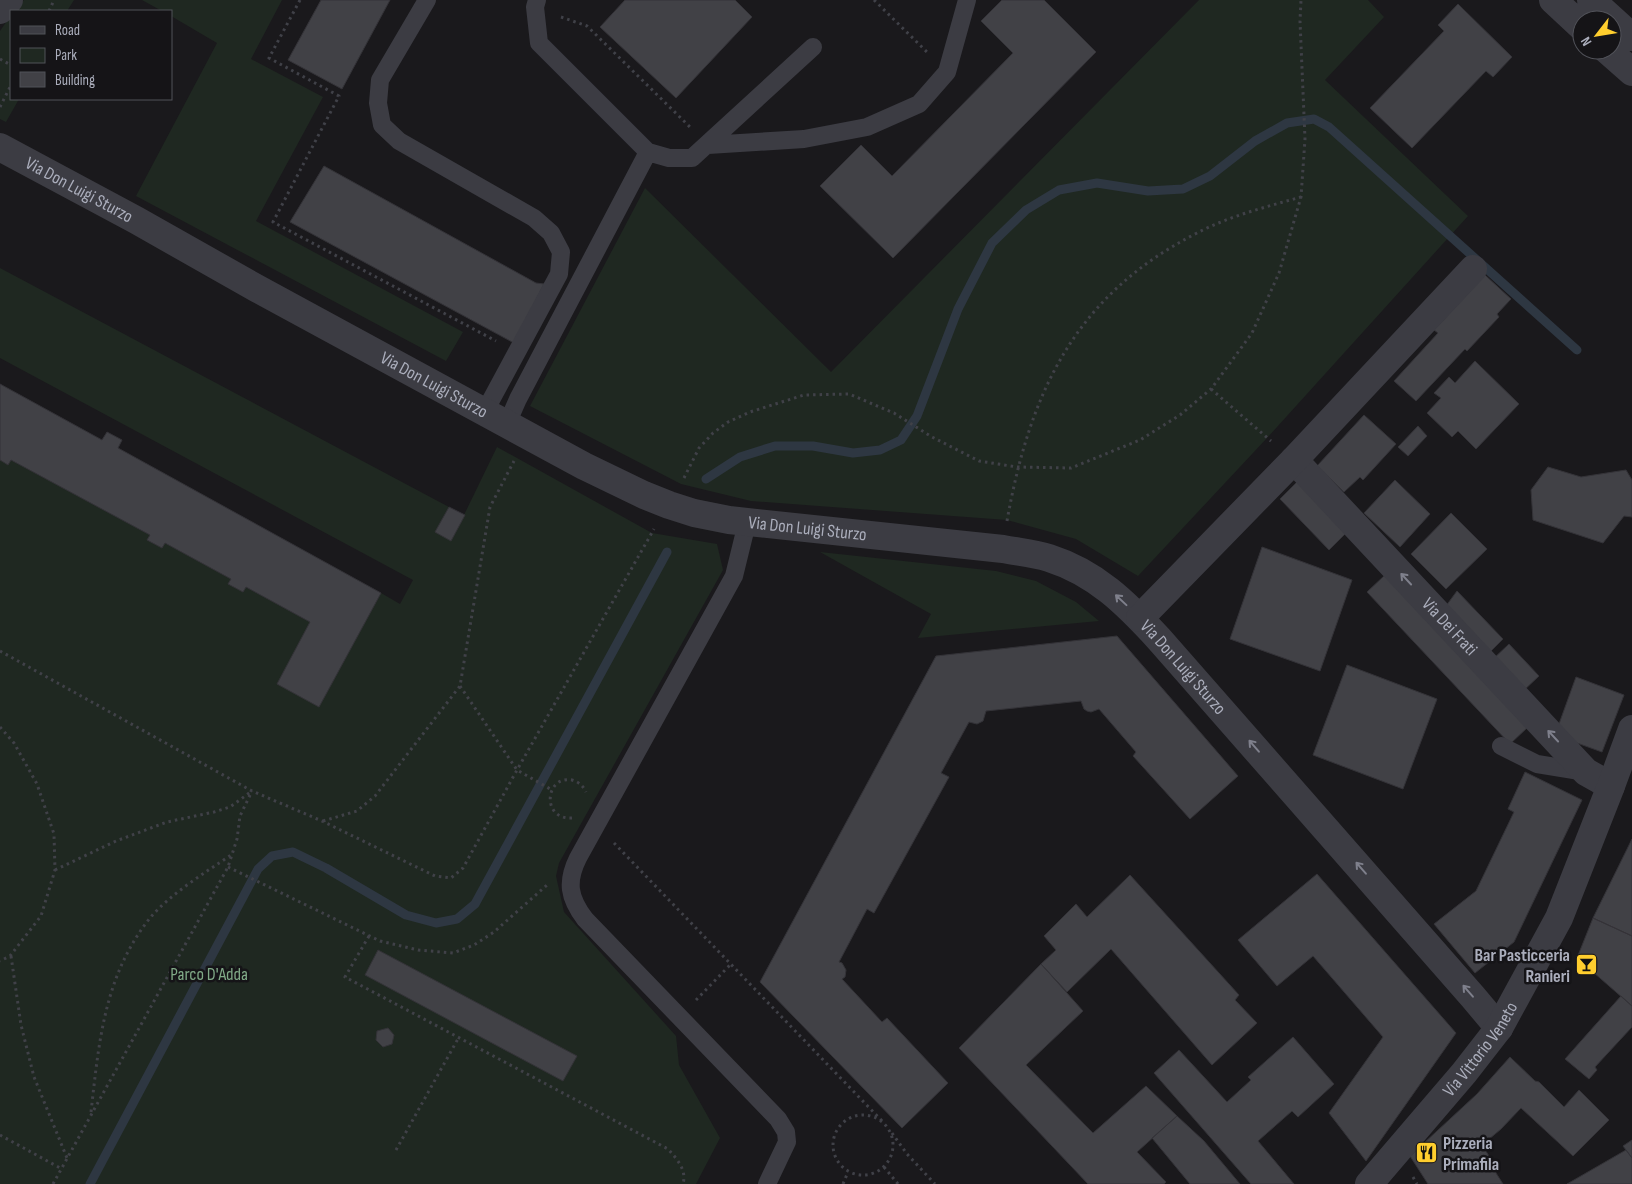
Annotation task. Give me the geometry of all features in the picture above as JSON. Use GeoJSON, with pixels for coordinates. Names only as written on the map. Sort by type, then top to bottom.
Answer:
{"type":"FeatureCollection","features":[{"type":"Feature","properties":{"kind":"street"},"geometry":{"type":"LineString","coordinates":[[0,10],[9,0]]}},
{"type":"Feature","properties":{"kind":"street"},"geometry":{"type":"LineString","coordinates":[[1553,0],[1572,18]]}},
{"type":"Feature","properties":{"kind":"street"},"geometry":{"type":"LineString","coordinates":[[1591,0],[1632,37]]}},
{"type":"Feature","properties":{"kind":"street"},"geometry":{"type":"LineString","coordinates":[[1618,60],[1632,72]]}},
{"type":"Feature","properties":{"kind":"street","name":"Via Don Luigi Sturzo"},"geometry":{"type":"LineString","coordinates":[[0,147],[584,466],[644,496],[694,513],[747,523],[1003,549],[1047,557],[1084,572],[1111,591],[1140,618],[1499,1028]]}},
{"type":"Feature","properties":{"kind":"street"},"geometry":{"type":"LineString","coordinates":[[1140,618],[1294,460],[1472,269]]}},
{"type":"Feature","properties":{"kind":"street","name":"Via Dei Frati"},"geometry":{"type":"LineString","coordinates":[[1294,460],[1586,772],[1611,786]]}},
{"type":"Feature","properties":{"kind":"street","name":"Via Vittorio Veneto"},"geometry":{"type":"LineString","coordinates":[[1369,1184],[1464,1073],[1499,1028],[1559,918],[1632,729]]}},
{"type":"Feature","properties":{"kind":"lane"},"geometry":{"type":"LineString","coordinates":[[427,0],[380,80],[378,103],[382,125],[399,141],[534,218],[551,234],[561,252],[559,274],[517,351],[507,424]]}},
{"type":"Feature","properties":{"kind":"lane"},"geometry":{"type":"LineString","coordinates":[[708,145],[804,140],[867,127],[919,104],[947,72],[967,0]]}},
{"type":"Feature","properties":{"kind":"lane"},"geometry":{"type":"LineString","coordinates":[[536,4],[539,43],[648,152],[669,158],[692,158],[813,47]]}},
{"type":"Feature","properties":{"kind":"lane"},"geometry":{"type":"LineString","coordinates":[[507,424],[518,399],[648,152]]}},
{"type":"Feature","properties":{"kind":"lane"},"geometry":{"type":"LineString","coordinates":[[747,523],[734,576],[571,872],[570,888],[577,908],[585,919],[778,1119],[786,1132],[787,1142],[767,1184]]}},
{"type":"Feature","properties":{"kind":"lane"},"geometry":{"type":"LineString","coordinates":[[1501,746],[1537,764],[1586,772]]}},
{"type":"Feature","properties":{"kind":"path"},"geometry":{"type":"LineString","coordinates":[[300,0],[269,58],[339,96],[273,222],[517,351]]}},
{"type":"Feature","properties":{"kind":"path"},"geometry":{"type":"LineString","coordinates":[[874,0],[947,72]]}},
{"type":"Feature","properties":{"kind":"path"},"geometry":{"type":"LineString","coordinates":[[681,484],[699,448],[712,433],[728,422],[750,412],[804,395],[849,394],[894,413],[932,437],[979,461],[1017,467],[1071,468],[1140,440],[1180,415],[1212,389],[1252,333],[1279,273],[1301,197],[1305,139],[1300,22],[1301,0]]}},
{"type":"Feature","properties":{"kind":"path"},"geometry":{"type":"LineString","coordinates":[[536,4],[587,26],[708,145]]}},
{"type":"Feature","properties":{"kind":"path"},"geometry":{"type":"LineString","coordinates":[[0,107],[10,87]]}},
{"type":"Feature","properties":{"kind":"path"},"geometry":{"type":"LineString","coordinates":[[1003,549],[1017,467],[1039,400],[1068,344],[1100,303],[1139,267],[1197,232],[1247,212],[1301,197]]}},
{"type":"Feature","properties":{"kind":"path"},"geometry":{"type":"LineString","coordinates":[[1212,389],[1294,460]]}},
{"type":"Feature","properties":{"kind":"path"},"geometry":{"type":"LineString","coordinates":[[322,821],[357,811],[375,796],[460,686],[490,507],[516,457],[507,424]]}},
{"type":"Feature","properties":{"kind":"path"},"geometry":{"type":"LineString","coordinates":[[0,651],[252,791],[322,821],[435,876],[451,878],[463,868],[656,527]]}},
{"type":"Feature","properties":{"kind":"path"},"geometry":{"type":"LineString","coordinates":[[460,686],[517,770],[550,789]]}},
{"type":"Feature","properties":{"kind":"path"},"geometry":{"type":"LineString","coordinates":[[0,727],[14,743],[37,784],[54,834],[55,870],[41,916],[10,956],[0,961]]}},
{"type":"Feature","properties":{"kind":"path"},"geometry":{"type":"LineString","coordinates":[[550,789],[561,781],[573,781],[584,787],[588,799]]}},
{"type":"Feature","properties":{"kind":"path"},"geometry":{"type":"LineString","coordinates":[[550,789],[550,802],[555,813],[567,818],[578,815]]}},
{"type":"Feature","properties":{"kind":"path"},"geometry":{"type":"LineString","coordinates":[[53,1184],[228,867],[237,839],[240,816],[252,791]]}},
{"type":"Feature","properties":{"kind":"path"},"geometry":{"type":"LineString","coordinates":[[55,870],[116,841],[167,822],[230,807],[252,791]]}},
{"type":"Feature","properties":{"kind":"path"},"geometry":{"type":"LineString","coordinates":[[613,843],[883,1122],[907,1154],[935,1184]]}},
{"type":"Feature","properties":{"kind":"path"},"geometry":{"type":"LineString","coordinates":[[91,1115],[105,1012],[125,957],[151,918],[183,888],[232,854]]}},
{"type":"Feature","properties":{"kind":"path"},"geometry":{"type":"LineString","coordinates":[[228,867],[380,941],[418,950],[453,952],[474,945],[494,932],[556,876],[571,872]]}},
{"type":"Feature","properties":{"kind":"path"},"geometry":{"type":"LineString","coordinates":[[369,936],[345,977],[668,1149],[682,1167],[683,1184]]}},
{"type":"Feature","properties":{"kind":"path"},"geometry":{"type":"LineString","coordinates":[[10,956],[21,1025],[34,1077],[67,1159]]}},
{"type":"Feature","properties":{"kind":"path"},"geometry":{"type":"LineString","coordinates":[[680,1017],[730,965]]}},
{"type":"Feature","properties":{"kind":"path"},"geometry":{"type":"LineString","coordinates":[[396,1150],[459,1037]]}},
{"type":"Feature","properties":{"kind":"path"},"geometry":{"type":"LineString","coordinates":[[883,1122],[874,1117],[854,1116],[838,1128],[834,1137],[834,1152],[840,1166],[848,1172],[858,1175],[867,1176],[876,1173],[890,1159],[893,1149],[890,1130]]}},
{"type":"Feature","properties":{"kind":"path"},"geometry":{"type":"LineString","coordinates":[[0,1135],[62,1169]]}},
{"type":"Feature","properties":{"kind":"path"},"geometry":{"type":"LineString","coordinates":[[884,1167],[898,1184]]}},
{"type":"Feature","properties":{"kind":"path"},"geometry":{"type":"LineString","coordinates":[[843,1184],[848,1172]]}},
{"type":"Feature","properties":{"kind":"green space"},"geometry":{"type":"Polygon","coordinates":[[[24,0],[74,0],[68,10],[15,10],[24,0]]]}},
{"type":"Feature","properties":{"kind":"green space"},"geometry":{"type":"Polygon","coordinates":[[[142,0],[282,0],[251,59],[323,97],[256,221],[463,332],[446,361],[136,196],[217,43],[172,17],[172,10],[160,10],[142,0]]]}},
{"type":"Feature","properties":{"kind":"green space"},"geometry":{"type":"Polygon","coordinates":[[[1199,0],[1368,0],[1384,17],[1325,80],[1468,216],[1267,438],[1138,576],[1076,539],[1007,520],[751,501],[681,484],[530,406],[645,188],[831,372],[1199,0]]]}},
{"type":"Feature","properties":{"kind":"green space"},"geometry":{"type":"Polygon","coordinates":[[[10,16],[10,100],[18,100],[6,122],[0,119],[0,31],[10,16]]]}},
{"type":"Feature","properties":{"kind":"green space","name":"Parco D'Adda"},"geometry":{"type":"Polygon","coordinates":[[[0,268],[464,515],[497,447],[652,533],[717,544],[723,570],[559,863],[556,876],[564,912],[676,1036],[679,1065],[720,1138],[696,1184],[0,1184],[0,460],[8,465],[11,460],[150,535],[147,540],[162,548],[165,543],[231,579],[228,584],[243,592],[246,587],[310,622],[319,706],[381,593],[400,604],[413,580],[0,358],[0,268]]]}},
{"type":"Feature","properties":{"kind":"green space"},"geometry":{"type":"Polygon","coordinates":[[[820,552],[996,571],[1036,581],[1076,602],[1099,621],[918,638],[931,614],[820,552]]]}},
{"type":"Feature","properties":{"kind":"building"},"geometry":{"type":"Polygon","coordinates":[[[321,0],[390,0],[342,89],[288,60],[321,0]]]}},
{"type":"Feature","properties":{"kind":"building"},"geometry":{"type":"Polygon","coordinates":[[[625,0],[735,0],[752,17],[676,98],[600,27],[625,0]]]}},
{"type":"Feature","properties":{"kind":"building"},"geometry":{"type":"Polygon","coordinates":[[[1002,0],[1044,0],[1096,52],[893,258],[820,186],[861,145],[892,176],[1013,53],[981,21],[1002,0]]]}},
{"type":"Feature","properties":{"kind":"building"},"geometry":{"type":"Polygon","coordinates":[[[1458,4],[1512,57],[1493,77],[1486,71],[1412,148],[1370,108],[1444,31],[1438,25],[1458,4]]]}},
{"type":"Feature","properties":{"kind":"building"},"geometry":{"type":"Polygon","coordinates":[[[324,166],[536,283],[544,284],[514,343],[290,222],[324,166]]]}},
{"type":"Feature","properties":{"kind":"building"},"geometry":{"type":"Polygon","coordinates":[[[1485,275],[1511,299],[1497,314],[1499,317],[1467,351],[1465,349],[1416,401],[1394,381],[1438,333],[1434,330],[1485,275]]]}},
{"type":"Feature","properties":{"kind":"building"},"geometry":{"type":"Polygon","coordinates":[[[1475,361],[1519,404],[1476,449],[1458,431],[1452,437],[1427,413],[1441,398],[1434,393],[1449,377],[1455,383],[1475,361]]]}},
{"type":"Feature","properties":{"kind":"building"},"geometry":{"type":"Polygon","coordinates":[[[0,384],[102,440],[107,432],[122,440],[118,448],[381,593],[319,707],[277,684],[310,622],[246,587],[243,592],[228,584],[231,579],[165,543],[162,548],[147,540],[150,535],[11,460],[8,465],[0,460],[0,384]]]}},
{"type":"Feature","properties":{"kind":"building"},"geometry":{"type":"Polygon","coordinates":[[[1364,415],[1396,444],[1363,480],[1360,477],[1344,492],[1317,466],[1364,415]]]}},
{"type":"Feature","properties":{"kind":"building"},"geometry":{"type":"Polygon","coordinates":[[[1418,426],[1427,436],[1408,456],[1398,447],[1418,426]]]}},
{"type":"Feature","properties":{"kind":"building"},"geometry":{"type":"Polygon","coordinates":[[[1548,467],[1581,477],[1626,470],[1632,480],[1632,517],[1624,516],[1603,543],[1533,520],[1531,490],[1548,467]]]}},
{"type":"Feature","properties":{"kind":"building"},"geometry":{"type":"Polygon","coordinates":[[[1395,480],[1430,514],[1400,547],[1364,513],[1395,480]]]}},
{"type":"Feature","properties":{"kind":"building"},"geometry":{"type":"Polygon","coordinates":[[[1298,481],[1347,532],[1329,550],[1280,499],[1298,481]]]}},
{"type":"Feature","properties":{"kind":"building"},"geometry":{"type":"Polygon","coordinates":[[[449,507],[465,515],[451,541],[435,532],[449,507]]]}},
{"type":"Feature","properties":{"kind":"building"},"geometry":{"type":"Polygon","coordinates":[[[1451,513],[1487,549],[1446,589],[1411,554],[1451,513]]]}},
{"type":"Feature","properties":{"kind":"building"},"geometry":{"type":"Polygon","coordinates":[[[1262,547],[1352,580],[1320,671],[1230,639],[1262,547]]]}},
{"type":"Feature","properties":{"kind":"building"},"geometry":{"type":"Polygon","coordinates":[[[1385,575],[1528,727],[1510,744],[1367,592],[1385,575]]]}},
{"type":"Feature","properties":{"kind":"building"},"geometry":{"type":"Polygon","coordinates":[[[1457,591],[1503,639],[1487,655],[1443,610],[1457,591]]]}},
{"type":"Feature","properties":{"kind":"building"},"geometry":{"type":"Polygon","coordinates":[[[1117,636],[1238,776],[1190,819],[1133,756],[1136,752],[1099,709],[1091,712],[1087,711],[1084,709],[1081,701],[986,711],[983,721],[977,724],[969,722],[941,773],[949,777],[874,913],[867,909],[839,962],[842,963],[846,970],[845,977],[842,979],[882,1022],[887,1018],[948,1083],[902,1128],[760,982],[936,656],[1117,636]]]}},
{"type":"Feature","properties":{"kind":"building"},"geometry":{"type":"Polygon","coordinates":[[[1509,644],[1539,676],[1521,693],[1491,661],[1509,644]]]}},
{"type":"Feature","properties":{"kind":"building"},"geometry":{"type":"Polygon","coordinates":[[[1347,665],[1437,699],[1403,789],[1313,755],[1347,665]]]}},
{"type":"Feature","properties":{"kind":"building"},"geometry":{"type":"Polygon","coordinates":[[[1576,677],[1624,695],[1602,752],[1555,735],[1576,677]]]}},
{"type":"Feature","properties":{"kind":"building"},"geometry":{"type":"Polygon","coordinates":[[[1525,772],[1582,800],[1514,942],[1475,973],[1434,924],[1476,891],[1514,812],[1508,809],[1525,772]]]}},
{"type":"Feature","properties":{"kind":"building"},"geometry":{"type":"Polygon","coordinates":[[[1632,839],[1632,936],[1593,918],[1632,839]]]}},
{"type":"Feature","properties":{"kind":"building"},"geometry":{"type":"Polygon","coordinates":[[[1317,874],[1456,1033],[1366,1161],[1329,1113],[1383,1037],[1313,956],[1277,986],[1238,940],[1317,874]]]}},
{"type":"Feature","properties":{"kind":"building"},"geometry":{"type":"Polygon","coordinates":[[[1130,875],[1239,995],[1235,1000],[1257,1023],[1212,1065],[1111,949],[1067,992],[1041,964],[1056,950],[1044,936],[1076,904],[1087,917],[1130,875]]]}},
{"type":"Feature","properties":{"kind":"building"},"geometry":{"type":"Polygon","coordinates":[[[1593,918],[1632,936],[1632,1006],[1577,958],[1593,918]]]}},
{"type":"Feature","properties":{"kind":"building"},"geometry":{"type":"Polygon","coordinates":[[[378,950],[577,1056],[563,1081],[365,975],[378,950]]]}},
{"type":"Feature","properties":{"kind":"building"},"geometry":{"type":"Polygon","coordinates":[[[1041,964],[1083,1011],[1026,1065],[1093,1133],[1146,1086],[1177,1116],[1137,1152],[1166,1182],[1164,1184],[1088,1184],[959,1048],[1041,964]]]}},
{"type":"Feature","properties":{"kind":"building"},"geometry":{"type":"Polygon","coordinates":[[[1621,996],[1632,1006],[1632,1027],[1595,1067],[1597,1070],[1589,1079],[1565,1059],[1621,996]]]}},
{"type":"Feature","properties":{"kind":"building"},"geometry":{"type":"Polygon","coordinates":[[[388,1028],[394,1035],[392,1044],[383,1047],[376,1040],[377,1031],[388,1028]]]}},
{"type":"Feature","properties":{"kind":"building"},"geometry":{"type":"Polygon","coordinates":[[[1293,1037],[1334,1084],[1298,1117],[1292,1111],[1258,1141],[1294,1184],[1251,1184],[1154,1073],[1179,1050],[1227,1102],[1251,1080],[1248,1077],[1293,1037]]]}},
{"type":"Feature","properties":{"kind":"building"},"geometry":{"type":"Polygon","coordinates":[[[1510,1057],[1564,1107],[1579,1090],[1609,1120],[1573,1156],[1521,1108],[1482,1145],[1494,1164],[1496,1173],[1503,1184],[1428,1184],[1410,1156],[1477,1094],[1510,1057]]]}},
{"type":"Feature","properties":{"kind":"building"},"geometry":{"type":"Polygon","coordinates":[[[1177,1116],[1204,1141],[1240,1184],[1190,1184],[1152,1138],[1177,1116]]]}},
{"type":"Feature","properties":{"kind":"building"},"geometry":{"type":"Polygon","coordinates":[[[1632,1140],[1632,1158],[1623,1146],[1632,1140]]]}},
{"type":"Feature","properties":{"kind":"building"},"geometry":{"type":"Polygon","coordinates":[[[1626,1150],[1632,1158],[1632,1184],[1567,1184],[1626,1150]]]}},
{"type":"Feature","properties":{"kind":"waterway"},"geometry":{"type":"LineString","coordinates":[[706,479],[740,457],[775,446],[813,446],[853,453],[880,450],[901,440],[917,416],[958,309],[992,243],[1026,210],[1059,190],[1097,183],[1148,191],[1183,189],[1210,176],[1255,141],[1287,123],[1314,119],[1329,127],[1577,350]]}},
{"type":"Feature","properties":{"kind":"waterway"},"geometry":{"type":"LineString","coordinates":[[90,1184],[258,869],[272,856],[293,852],[326,868],[406,915],[436,923],[457,919],[475,904],[667,552]]}},
{"type":"Feature","properties":{"kind":"place","name":"Bar Pasticceria Ranieri"},"geometry":{"type":"Point","coordinates":[1586,965]}},
{"type":"Feature","properties":{"kind":"place","name":"Pizzeria Primafila"},"geometry":{"type":"Point","coordinates":[1427,1153]}}]}
